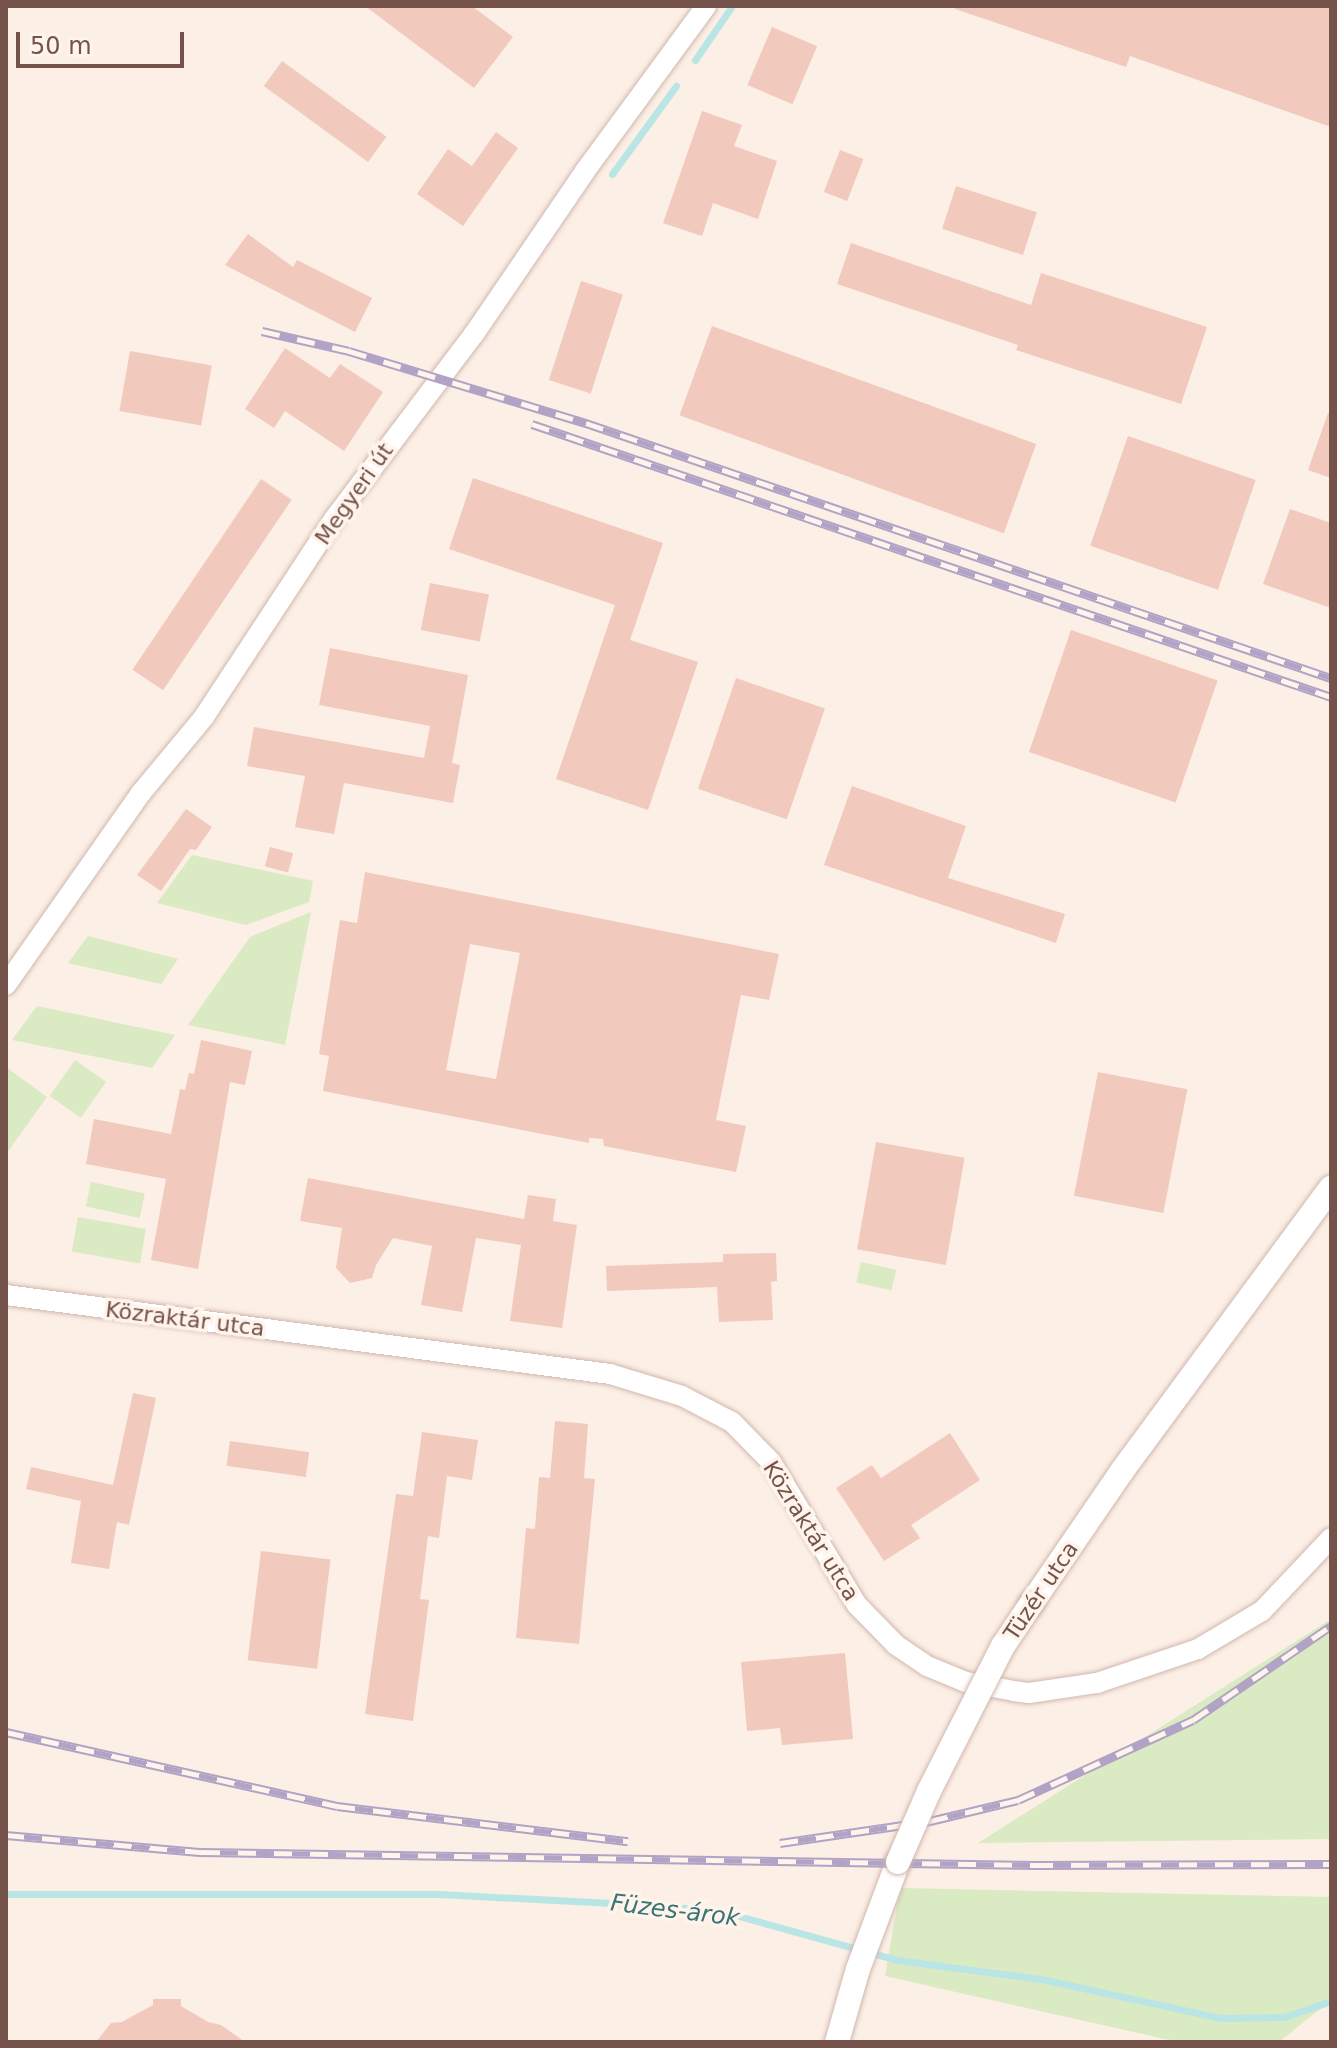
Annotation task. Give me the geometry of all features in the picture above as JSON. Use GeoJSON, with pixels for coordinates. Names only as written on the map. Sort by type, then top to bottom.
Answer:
{"type":"FeatureCollection","features":[{"type":"Feature","properties":{"kind":"street","name":"Megyeri út"},"geometry":{"type":"LineString","coordinates":[[6,985],[141,793],[204,717],[334,519],[474,334],[585,171],[706,6]]}},
{"type":"Feature","properties":{"kind":"street","name":"Tüzér utca"},"geometry":{"type":"LineString","coordinates":[[837,2042],[878,1912],[929,1791],[1003,1646],[1122,1471],[1331,1188]]}},
{"type":"Feature","properties":{"kind":"street","name":"Közraktár utca"},"geometry":{"type":"LineString","coordinates":[[6,1295],[610,1374],[682,1396],[732,1422],[771,1462],[857,1605],[896,1645],[927,1666],[1002,1689],[1029,1693],[1097,1683],[1198,1649],[1262,1611],[1331,1538]]}},
{"type":"Feature","properties":{"kind":"green space"},"geometry":{"type":"Polygon","coordinates":[[[192,855],[313,881],[309,902],[246,925],[157,903],[192,855]]]}},
{"type":"Feature","properties":{"kind":"green space"},"geometry":{"type":"Polygon","coordinates":[[[311,912],[285,1045],[188,1025],[250,937],[311,912]]]}},
{"type":"Feature","properties":{"kind":"green space"},"geometry":{"type":"Polygon","coordinates":[[[88,936],[178,959],[161,984],[68,963],[88,936]]]}},
{"type":"Feature","properties":{"kind":"green space"},"geometry":{"type":"Polygon","coordinates":[[[37,1006],[175,1035],[152,1068],[12,1040],[37,1006]]]}},
{"type":"Feature","properties":{"kind":"green space"},"geometry":{"type":"Polygon","coordinates":[[[75,1060],[106,1082],[81,1118],[50,1096],[75,1060]]]}},
{"type":"Feature","properties":{"kind":"green space"},"geometry":{"type":"Polygon","coordinates":[[[6,1067],[47,1097],[6,1154],[6,1067]]]}},
{"type":"Feature","properties":{"kind":"green space"},"geometry":{"type":"Polygon","coordinates":[[[91,1182],[145,1193],[140,1218],[86,1206],[91,1182]]]}},
{"type":"Feature","properties":{"kind":"green space"},"geometry":{"type":"Polygon","coordinates":[[[78,1217],[146,1229],[140,1263],[72,1251],[78,1217]]]}},
{"type":"Feature","properties":{"kind":"green space"},"geometry":{"type":"Polygon","coordinates":[[[861,1262],[896,1270],[891,1291],[856,1282],[861,1262]]]}},
{"type":"Feature","properties":{"kind":"green space"},"geometry":{"type":"Polygon","coordinates":[[[1331,1619],[1331,1839],[978,1843],[1331,1619]]]}},
{"type":"Feature","properties":{"kind":"green space"},"geometry":{"type":"Polygon","coordinates":[[[900,1888],[1331,1897],[1331,2000],[1279,2042],[1178,2042],[885,1976],[900,1888]]]}},
{"type":"Feature","properties":{"kind":"building"},"geometry":{"type":"Polygon","coordinates":[[[365,6],[472,6],[513,37],[474,88],[365,6]]]}},
{"type":"Feature","properties":{"kind":"building"},"geometry":{"type":"Polygon","coordinates":[[[956,6],[1331,6],[1331,127],[1130,56],[1126,67],[955,9],[956,6]]]}},
{"type":"Feature","properties":{"kind":"building"},"geometry":{"type":"Polygon","coordinates":[[[772,27],[817,46],[792,104],[747,85],[772,27]]]}},
{"type":"Feature","properties":{"kind":"building"},"geometry":{"type":"Polygon","coordinates":[[[282,61],[386,137],[368,162],[264,86],[282,61]]]}},
{"type":"Feature","properties":{"kind":"building"},"geometry":{"type":"Polygon","coordinates":[[[702,111],[742,125],[734,146],[777,161],[758,219],[713,203],[702,236],[663,223],[702,111]]]}},
{"type":"Feature","properties":{"kind":"building"},"geometry":{"type":"Polygon","coordinates":[[[496,132],[518,148],[463,226],[417,194],[448,149],[472,166],[496,132]]]}},
{"type":"Feature","properties":{"kind":"building"},"geometry":{"type":"Polygon","coordinates":[[[840,150],[863,159],[847,201],[824,192],[840,150]]]}},
{"type":"Feature","properties":{"kind":"building"},"geometry":{"type":"Polygon","coordinates":[[[956,186],[1037,212],[1023,255],[942,229],[956,186]]]}},
{"type":"Feature","properties":{"kind":"building"},"geometry":{"type":"Polygon","coordinates":[[[248,234],[293,267],[297,260],[372,298],[355,332],[225,265],[248,234]]]}},
{"type":"Feature","properties":{"kind":"building"},"geometry":{"type":"Polygon","coordinates":[[[851,243],[1031,305],[1041,273],[1207,327],[1181,404],[1016,350],[1018,345],[837,284],[851,243]]]}},
{"type":"Feature","properties":{"kind":"building"},"geometry":{"type":"Polygon","coordinates":[[[581,281],[623,295],[591,394],[549,380],[581,281]]]}},
{"type":"Feature","properties":{"kind":"building"},"geometry":{"type":"Polygon","coordinates":[[[712,326],[1036,444],[1004,533],[680,415],[712,326]]]}},
{"type":"Feature","properties":{"kind":"building"},"geometry":{"type":"Polygon","coordinates":[[[285,348],[330,378],[340,364],[383,392],[344,451],[285,411],[274,428],[245,409],[285,348]]]}},
{"type":"Feature","properties":{"kind":"building"},"geometry":{"type":"Polygon","coordinates":[[[130,351],[212,365],[201,425],[119,411],[130,351]]]}},
{"type":"Feature","properties":{"kind":"building"},"geometry":{"type":"Polygon","coordinates":[[[1328,413],[1331,413],[1331,478],[1308,470],[1328,413]]]}},
{"type":"Feature","properties":{"kind":"building"},"geometry":{"type":"Polygon","coordinates":[[[1128,436],[1256,480],[1218,590],[1090,546],[1128,436]]]}},
{"type":"Feature","properties":{"kind":"building"},"geometry":{"type":"Polygon","coordinates":[[[473,478],[663,543],[630,640],[698,662],[648,810],[556,779],[615,605],[449,549],[473,478]]]}},
{"type":"Feature","properties":{"kind":"building"},"geometry":{"type":"Polygon","coordinates":[[[261,479],[292,500],[163,690],[132,670],[261,479]]]}},
{"type":"Feature","properties":{"kind":"building"},"geometry":{"type":"Polygon","coordinates":[[[1290,509],[1331,523],[1331,608],[1263,584],[1290,509]]]}},
{"type":"Feature","properties":{"kind":"building"},"geometry":{"type":"Polygon","coordinates":[[[430,583],[489,594],[480,642],[421,630],[430,583]]]}},
{"type":"Feature","properties":{"kind":"building"},"geometry":{"type":"Polygon","coordinates":[[[1071,630],[1218,680],[1176,802],[1029,752],[1071,630]]]}},
{"type":"Feature","properties":{"kind":"building"},"geometry":{"type":"Polygon","coordinates":[[[330,648],[468,675],[452,763],[460,765],[453,803],[344,783],[334,834],[295,827],[305,776],[247,766],[254,727],[424,758],[430,726],[319,705],[330,648]]]}},
{"type":"Feature","properties":{"kind":"building"},"geometry":{"type":"Polygon","coordinates":[[[736,678],[825,709],[787,819],[698,789],[736,678]]]}},
{"type":"Feature","properties":{"kind":"building"},"geometry":{"type":"Polygon","coordinates":[[[852,786],[966,826],[948,878],[1065,914],[1056,943],[824,865],[852,786]]]}},
{"type":"Feature","properties":{"kind":"building"},"geometry":{"type":"Polygon","coordinates":[[[186,809],[212,827],[196,850],[190,849],[161,891],[137,875],[186,809]]]}},
{"type":"Feature","properties":{"kind":"building"},"geometry":{"type":"Polygon","coordinates":[[[270,847],[293,853],[288,873],[265,866],[270,847]]]}},
{"type":"Feature","properties":{"kind":"building"},"geometry":{"type":"Polygon","coordinates":[[[365,872],[779,954],[769,1000],[741,995],[716,1120],[746,1126],[736,1172],[604,1146],[603,1139],[589,1138],[589,1143],[323,1091],[329,1056],[319,1054],[340,920],[357,923],[365,872]],[[470,944],[446,1070],[496,1079],[520,953],[470,944]]]}},
{"type":"Feature","properties":{"kind":"building"},"geometry":{"type":"Polygon","coordinates":[[[201,1040],[252,1051],[245,1085],[230,1082],[198,1269],[151,1260],[166,1179],[86,1164],[94,1119],[171,1134],[180,1089],[185,1090],[189,1073],[194,1074],[201,1040]]]}},
{"type":"Feature","properties":{"kind":"building"},"geometry":{"type":"Polygon","coordinates":[[[1098,1072],[1187,1089],[1163,1213],[1074,1196],[1098,1072]]]}},
{"type":"Feature","properties":{"kind":"building"},"geometry":{"type":"Polygon","coordinates":[[[876,1142],[965,1158],[946,1265],[857,1249],[876,1142]]]}},
{"type":"Feature","properties":{"kind":"building"},"geometry":{"type":"Polygon","coordinates":[[[308,1178],[524,1219],[528,1195],[556,1199],[553,1221],[577,1225],[562,1328],[510,1321],[521,1245],[476,1238],[462,1312],[421,1305],[432,1246],[393,1238],[376,1265],[372,1278],[350,1283],[336,1268],[342,1228],[300,1221],[308,1178]]]}},
{"type":"Feature","properties":{"kind":"building"},"geometry":{"type":"Polygon","coordinates":[[[776,1253],[777,1281],[771,1282],[773,1320],[719,1322],[717,1287],[607,1291],[606,1266],[723,1262],[723,1254],[776,1253]]]}},
{"type":"Feature","properties":{"kind":"building"},"geometry":{"type":"Polygon","coordinates":[[[133,1393],[156,1398],[129,1525],[117,1522],[109,1569],[71,1563],[81,1501],[26,1489],[31,1467],[113,1485],[133,1393]]]}},
{"type":"Feature","properties":{"kind":"building"},"geometry":{"type":"Polygon","coordinates":[[[555,1421],[588,1424],[584,1478],[595,1479],[579,1644],[516,1638],[526,1528],[535,1529],[539,1477],[550,1478],[555,1421]]]}},
{"type":"Feature","properties":{"kind":"building"},"geometry":{"type":"Polygon","coordinates":[[[422,1432],[478,1440],[472,1480],[447,1476],[439,1538],[428,1536],[420,1599],[429,1600],[413,1721],[365,1714],[396,1494],[413,1496],[422,1432]]]}},
{"type":"Feature","properties":{"kind":"building"},"geometry":{"type":"Polygon","coordinates":[[[950,1433],[980,1480],[911,1525],[920,1538],[884,1561],[836,1488],[872,1465],[881,1478],[950,1433]]]}},
{"type":"Feature","properties":{"kind":"building"},"geometry":{"type":"Polygon","coordinates":[[[230,1441],[309,1452],[306,1477],[227,1466],[230,1441]]]}},
{"type":"Feature","properties":{"kind":"building"},"geometry":{"type":"Polygon","coordinates":[[[261,1551],[330,1560],[317,1669],[248,1660],[261,1551]]]}},
{"type":"Feature","properties":{"kind":"building"},"geometry":{"type":"Polygon","coordinates":[[[845,1653],[853,1739],[782,1745],[780,1728],[747,1731],[741,1662],[845,1653]]]}},
{"type":"Feature","properties":{"kind":"building"},"geometry":{"type":"Polygon","coordinates":[[[153,1999],[181,1999],[181,2006],[208,2022],[221,2025],[245,2042],[96,2042],[111,2023],[122,2022],[153,2005],[153,1999]]]}},
{"type":"Feature","properties":{"kind":"waterway"},"geometry":{"type":"LineString","coordinates":[[695,60],[732,6]]}},
{"type":"Feature","properties":{"kind":"waterway"},"geometry":{"type":"LineString","coordinates":[[612,174],[676,86]]}},
{"type":"Feature","properties":{"kind":"waterway","name":"Füzes-árok"},"geometry":{"type":"LineString","coordinates":[[6,1894],[439,1894],[668,1906],[728,1913],[897,1960],[1046,1980],[1221,2018],[1284,2017],[1331,2001]]}},
{"type":"Feature","properties":{"kind":"railway"},"geometry":{"type":"LineString","coordinates":[[262,331],[349,351],[586,423],[1331,678]]}},
{"type":"Feature","properties":{"kind":"railway"},"geometry":{"type":"LineString","coordinates":[[532,424],[1331,697]]}},
{"type":"Feature","properties":{"kind":"railway"},"geometry":{"type":"LineString","coordinates":[[780,1843],[930,1821],[1018,1800],[1193,1720],[1331,1626]]}},
{"type":"Feature","properties":{"kind":"railway"},"geometry":{"type":"LineString","coordinates":[[6,1732],[337,1806],[628,1841]]}},
{"type":"Feature","properties":{"kind":"railway"},"geometry":{"type":"LineString","coordinates":[[6,1835],[202,1852],[1035,1865],[1331,1864]]}}]}
